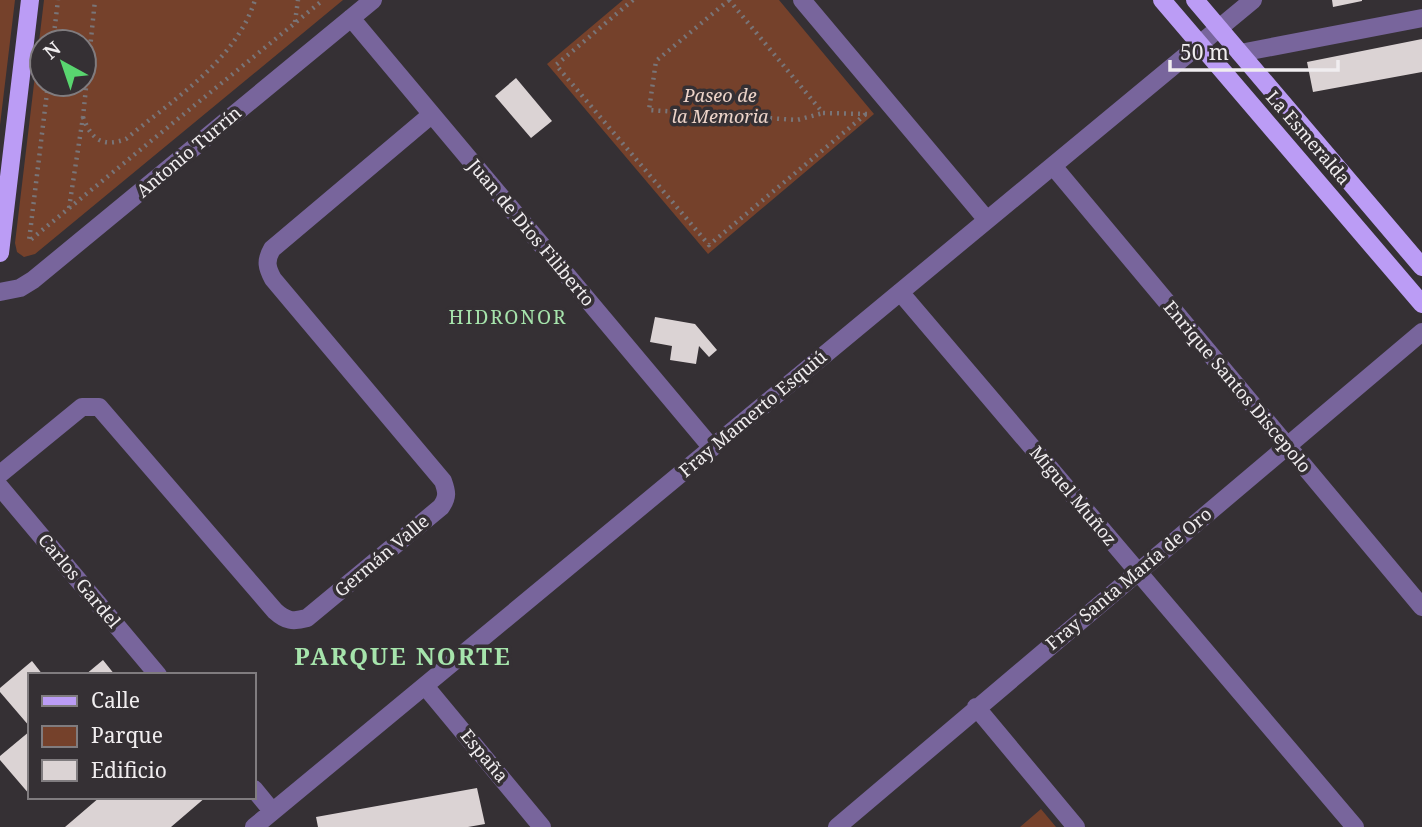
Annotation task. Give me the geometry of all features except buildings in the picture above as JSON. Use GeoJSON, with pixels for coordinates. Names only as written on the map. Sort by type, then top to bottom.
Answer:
{"type":"FeatureCollection","features":[{"type":"Feature","properties":{"kind":"main road"},"geometry":{"type":"LineString","coordinates":[[0,253],[30,0]]}},
{"type":"Feature","properties":{"kind":"main road","name":"La Esmeralda"},"geometry":{"type":"LineString","coordinates":[[1162,0],[1422,304]]}},
{"type":"Feature","properties":{"kind":"main road","name":"La Esmeralda"},"geometry":{"type":"LineString","coordinates":[[1195,0],[1422,267]]}},
{"type":"Feature","properties":{"kind":"street","name":"Antonio Turrín"},"geometry":{"type":"LineString","coordinates":[[0,292],[20,288],[33,280],[373,0]]}},
{"type":"Feature","properties":{"kind":"street"},"geometry":{"type":"LineString","coordinates":[[802,0],[987,220]]}},
{"type":"Feature","properties":{"kind":"street","name":"Fray Mamerto Esquiú"},"geometry":{"type":"LineString","coordinates":[[254,827],[1253,0]]}},
{"type":"Feature","properties":{"kind":"street","name":"Juan de Dios Filiberto"},"geometry":{"type":"LineString","coordinates":[[351,18],[712,448]]}},
{"type":"Feature","properties":{"kind":"street"},"geometry":{"type":"LineString","coordinates":[[1240,53],[1422,18]]}},
{"type":"Feature","properties":{"kind":"street","name":"Germán Valle"},"geometry":{"type":"LineString","coordinates":[[0,474],[82,407],[99,407],[275,611],[284,619],[295,621],[307,618],[441,507],[446,500],[447,491],[443,481],[273,279],[267,268],[267,258],[272,249],[431,115]]}},
{"type":"Feature","properties":{"kind":"street","name":"Enrique Santos Discepolo"},"geometry":{"type":"LineString","coordinates":[[1053,166],[1422,607]]}},
{"type":"Feature","properties":{"kind":"street","name":"Miguel Muñoz"},"geometry":{"type":"LineString","coordinates":[[900,292],[1355,827]]}},
{"type":"Feature","properties":{"kind":"street","name":"Fray Santa María de Oro"},"geometry":{"type":"LineString","coordinates":[[837,827],[1422,332]]}},
{"type":"Feature","properties":{"kind":"street","name":"Carlos Gardel"},"geometry":{"type":"LineString","coordinates":[[0,487],[156,673]]}},
{"type":"Feature","properties":{"kind":"street","name":"España"},"geometry":{"type":"LineString","coordinates":[[425,686],[542,827]]}},
{"type":"Feature","properties":{"kind":"street"},"geometry":{"type":"LineString","coordinates":[[976,708],[1076,827]]}},
{"type":"Feature","properties":{"kind":"street"},"geometry":{"type":"LineString","coordinates":[[256,791],[272,811]]}},
{"type":"Feature","properties":{"kind":"path"},"geometry":{"type":"LineString","coordinates":[[55,28],[58,0]]}},
{"type":"Feature","properties":{"kind":"path"},"geometry":{"type":"LineString","coordinates":[[69,209],[83,117],[95,0]]}},
{"type":"Feature","properties":{"kind":"path"},"geometry":{"type":"LineString","coordinates":[[83,117],[93,136],[103,142],[114,144],[126,139],[215,62],[239,33],[255,0]]}},
{"type":"Feature","properties":{"kind":"path"},"geometry":{"type":"LineString","coordinates":[[295,23],[298,0]]}},
{"type":"Feature","properties":{"kind":"path"},"geometry":{"type":"LineString","coordinates":[[46,98],[29,242],[323,0]]}},
{"type":"Feature","properties":{"kind":"path"},"geometry":{"type":"LineString","coordinates":[[633,0],[556,65],[709,245],[866,114]]}},
{"type":"Feature","properties":{"kind":"path"},"geometry":{"type":"LineString","coordinates":[[823,113],[729,0],[656,61],[649,110],[797,120],[823,113],[874,114]]}},
{"type":"Feature","properties":{"kind":"green space"},"geometry":{"type":"Polygon","coordinates":[[[0,0],[15,0],[0,125],[0,0]]]}},
{"type":"Feature","properties":{"kind":"green space"},"geometry":{"type":"Polygon","coordinates":[[[44,0],[343,0],[35,254],[24,257],[17,252],[15,243],[32,98],[98,98],[98,28],[41,28],[44,0]]]}},
{"type":"Feature","properties":{"kind":"green space","name":"Paseo de la Memoria"},"geometry":{"type":"Polygon","coordinates":[[[623,0],[779,0],[874,114],[708,254],[547,64],[623,0]]]}},
{"type":"Feature","properties":{"kind":"green space"},"geometry":{"type":"Polygon","coordinates":[[[1041,809],[1056,827],[1020,827],[1041,809]]]}},
{"type":"Feature","properties":{"kind":"district","name":"HIDRONOR"},"geometry":{"type":"Point","coordinates":[508,317]}},
{"type":"Feature","properties":{"kind":"district","name":"PARQUE NORTE"},"geometry":{"type":"Point","coordinates":[403,657]}}]}
